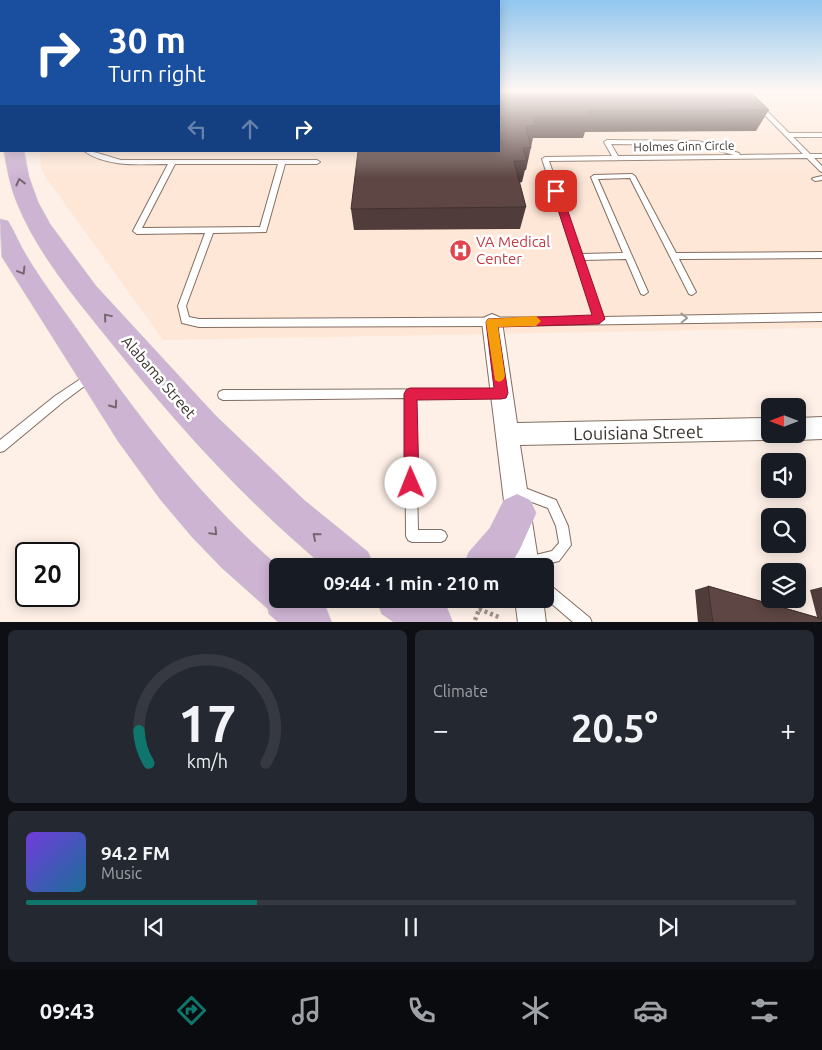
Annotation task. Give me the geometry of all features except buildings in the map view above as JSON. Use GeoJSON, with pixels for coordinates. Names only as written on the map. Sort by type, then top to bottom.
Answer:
{"type":"FeatureCollection","features":[{"type":"Feature","properties":{"kind":"main road","name":"Alabama Street"},"geometry":{"type":"LineString","coordinates":[[14,152],[24,197],[38,225],[66,266],[163,384],[236,462],[315,535],[344,558]]}},
{"type":"Feature","properties":{"kind":"main road"},"geometry":{"type":"LineString","coordinates":[[0,227],[14,257],[30,284],[147,453],[195,512],[244,563],[269,585]]}},
{"type":"Feature","properties":{"kind":"main road"},"geometry":{"type":"LineString","coordinates":[[493,558],[504,542],[516,501]]}},
{"type":"Feature","properties":{"kind":"main road"},"geometry":{"type":"LineString","coordinates":[[295,608],[311,622]]}},
{"type":"Feature","properties":{"kind":"main road"},"geometry":{"type":"LineString","coordinates":[[411,608],[432,622]]}},
{"type":"Feature","properties":{"kind":"street"},"geometry":{"type":"LineString","coordinates":[[492,322],[523,558]]}},
{"type":"Feature","properties":{"kind":"street"},"geometry":{"type":"LineString","coordinates":[[806,429],[822,428]]}},
{"type":"Feature","properties":{"kind":"street","name":"Louisiana Street"},"geometry":{"type":"LineString","coordinates":[[507,434],[761,429]]}},
{"type":"Feature","properties":{"kind":"street"},"geometry":{"type":"LineString","coordinates":[[530,608],[532,622]]}},
{"type":"Feature","properties":{"kind":"lane"},"geometry":{"type":"LineString","coordinates":[[773,120],[822,170]]}},
{"type":"Feature","properties":{"kind":"lane"},"geometry":{"type":"LineString","coordinates":[[788,135],[822,135]]}},
{"type":"Feature","properties":{"kind":"lane"},"geometry":{"type":"LineString","coordinates":[[616,158],[607,142],[698,143],[749,157]]}},
{"type":"Feature","properties":{"kind":"lane"},"geometry":{"type":"LineString","coordinates":[[89,152],[100,157],[121,162],[317,162]]}},
{"type":"Feature","properties":{"kind":"lane","name":"Holmes Ginn Circle"},"geometry":{"type":"LineString","coordinates":[[578,256],[545,159],[822,156]]}},
{"type":"Feature","properties":{"kind":"lane"},"geometry":{"type":"LineString","coordinates":[[172,162],[137,231],[263,230],[282,162]]}},
{"type":"Feature","properties":{"kind":"lane"},"geometry":{"type":"LineString","coordinates":[[644,292],[594,176],[632,176],[692,292]]}},
{"type":"Feature","properties":{"kind":"lane"},"geometry":{"type":"LineString","coordinates":[[210,231],[182,306],[184,320],[199,323],[492,322],[822,317]]}},
{"type":"Feature","properties":{"kind":"lane"},"geometry":{"type":"LineString","coordinates":[[674,256],[822,255]]}},
{"type":"Feature","properties":{"kind":"lane"},"geometry":{"type":"LineString","coordinates":[[599,319],[578,256],[628,256]]}},
{"type":"Feature","properties":{"kind":"lane"},"geometry":{"type":"LineString","coordinates":[[0,447],[59,398],[93,375]]}},
{"type":"Feature","properties":{"kind":"lane"},"geometry":{"type":"LineString","coordinates":[[223,395],[501,393]]}},
{"type":"Feature","properties":{"kind":"lane"},"geometry":{"type":"LineString","coordinates":[[410,394],[412,536],[441,536]]}},
{"type":"Feature","properties":{"kind":"lane"},"geometry":{"type":"LineString","coordinates":[[516,501],[552,504],[562,526],[565,544],[555,557],[551,558]]}},
{"type":"Feature","properties":{"kind":"lane"},"geometry":{"type":"LineString","coordinates":[[554,597],[585,622]]}},
{"type":"Feature","properties":{"kind":"path"},"geometry":{"type":"LineString","coordinates":[[475,620],[479,609],[501,618]]}},
{"type":"Feature","properties":{"kind":"shaded area","name":"VA Medical Center"},"geometry":{"type":"Polygon","coordinates":[[[500,120],[822,120],[822,328],[163,340],[42,172],[39,152],[500,152],[500,120]]]}},
{"type":"Feature","properties":{"kind":"slow traffic"},"geometry":{"type":"LineString","coordinates":[[499,376],[492,322],[536,321]]}},
{"type":"Feature","properties":{"kind":"place","name":"VA Medical Center"},"geometry":{"type":"Point","coordinates":[460,250]}},
{"type":"Feature","properties":{"kind":"route"},"geometry":{"type":"LineString","coordinates":[[411,483],[410,394],[501,393],[492,322],[599,319],[556,191]]}}]}
